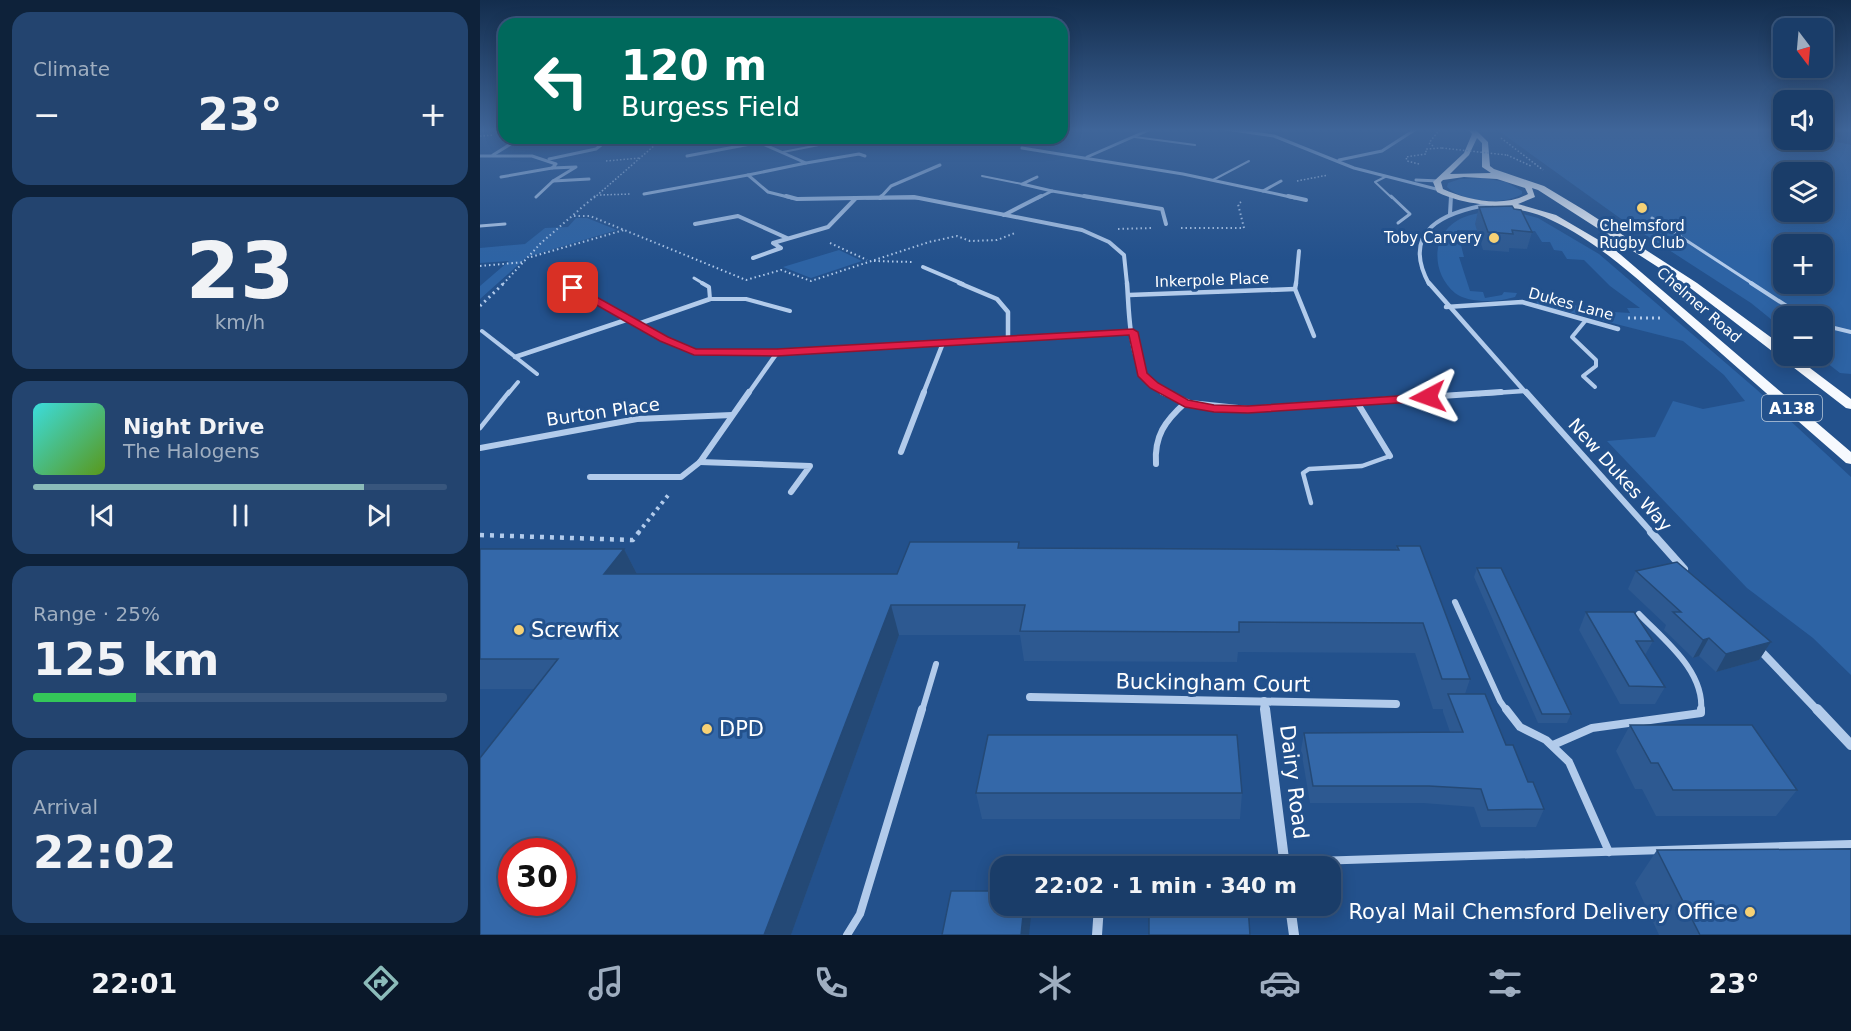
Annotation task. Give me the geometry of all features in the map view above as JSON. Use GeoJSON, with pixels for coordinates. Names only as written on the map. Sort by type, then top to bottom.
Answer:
{"type":"FeatureCollection","features":[{"type":"Feature","properties":{"kind":"main road","name":"Chelmer Road"},"geometry":{"type":"LineString","coordinates":[[1441,183],[1450,173]]}},
{"type":"Feature","properties":{"kind":"main road","name":"Chelmer Road"},"geometry":{"type":"LineString","coordinates":[[1482,173],[1528,187],[1595,223]]}},
{"type":"Feature","properties":{"kind":"main road","name":"Chelmer Road"},"geometry":{"type":"LineString","coordinates":[[1496,173],[1541,188],[1693,285],[1773,345]]}},
{"type":"Feature","properties":{"kind":"main road","name":"Chelmer Road"},"geometry":{"type":"LineString","coordinates":[[1441,183],[1474,175],[1499,177]]}},
{"type":"Feature","properties":{"kind":"main road","name":"Chelmer Road"},"geometry":{"type":"LineString","coordinates":[[1441,183],[1451,196],[1501,203],[1553,217],[1611,251],[1851,460]]}},
{"type":"Feature","properties":{"kind":"main road"},"geometry":{"type":"LineString","coordinates":[[1501,203],[1528,198],[1532,195],[1528,187]]}},
{"type":"Feature","properties":{"kind":"main road","name":"Chelmer Road"},"geometry":{"type":"LineString","coordinates":[[1801,366],[1851,405]]}},
{"type":"Feature","properties":{"kind":"street"},"geometry":{"type":"LineString","coordinates":[[501,177],[526,173]]}},
{"type":"Feature","properties":{"kind":"street"},"geometry":{"type":"LineString","coordinates":[[536,197],[553,181],[567,173]]}},
{"type":"Feature","properties":{"kind":"street"},"geometry":{"type":"LineString","coordinates":[[644,194],[759,173]]}},
{"type":"Feature","properties":{"kind":"street"},"geometry":{"type":"LineString","coordinates":[[880,198],[891,186],[922,173]]}},
{"type":"Feature","properties":{"kind":"street"},"geometry":{"type":"LineString","coordinates":[[1171,173],[1306,200]]}},
{"type":"Feature","properties":{"kind":"street"},"geometry":{"type":"LineString","coordinates":[[1373,173],[1441,183]]}},
{"type":"Feature","properties":{"kind":"street"},"geometry":{"type":"LineString","coordinates":[[748,175],[768,192],[797,200],[914,197],[1082,230],[1118,248],[1124,255],[1133,332],[1142,374],[1154,386],[1185,403],[1214,408],[1248,409],[1524,391]]}},
{"type":"Feature","properties":{"kind":"street"},"geometry":{"type":"LineString","coordinates":[[1022,184],[1037,177]]}},
{"type":"Feature","properties":{"kind":"street"},"geometry":{"type":"LineString","coordinates":[[1397,178],[1441,183]]}},
{"type":"Feature","properties":{"kind":"street"},"geometry":{"type":"LineString","coordinates":[[553,181],[589,179]]}},
{"type":"Feature","properties":{"kind":"street"},"geometry":{"type":"LineString","coordinates":[[1263,191],[1281,181]]}},
{"type":"Feature","properties":{"kind":"street"},"geometry":{"type":"LineString","coordinates":[[1022,184],[1162,209],[1166,224]]}},
{"type":"Feature","properties":{"kind":"street"},"geometry":{"type":"LineString","coordinates":[[1003,215],[1052,191]]}},
{"type":"Feature","properties":{"kind":"street"},"geometry":{"type":"LineString","coordinates":[[1450,214],[1453,200],[1451,196]]}},
{"type":"Feature","properties":{"kind":"street"},"geometry":{"type":"LineString","coordinates":[[753,258],[781,248],[773,243],[828,227],[856,198]]}},
{"type":"Feature","properties":{"kind":"street","name":"New Dukes Way"},"geometry":{"type":"LineString","coordinates":[[1501,203],[1450,214],[1426,231],[1417,249],[1426,277],[1446,307],[1692,578]]}},
{"type":"Feature","properties":{"kind":"street"},"geometry":{"type":"LineString","coordinates":[[695,224],[738,216],[787,238]]}},
{"type":"Feature","properties":{"kind":"street","name":"Inkerpole Place"},"geometry":{"type":"LineString","coordinates":[[1299,251],[1295,289],[1314,336]]}},
{"type":"Feature","properties":{"kind":"street"},"geometry":{"type":"LineString","coordinates":[[923,267],[997,299],[1008,312],[1008,339]]}},
{"type":"Feature","properties":{"kind":"street"},"geometry":{"type":"LineString","coordinates":[[573,288],[694,352],[777,353],[1133,332]]}},
{"type":"Feature","properties":{"kind":"street","name":"Inkerpole Place"},"geometry":{"type":"LineString","coordinates":[[1129,295],[1295,289]]}},
{"type":"Feature","properties":{"kind":"street"},"geometry":{"type":"LineString","coordinates":[[638,324],[710,299]]}},
{"type":"Feature","properties":{"kind":"street","name":"Dukes Lane"},"geometry":{"type":"LineString","coordinates":[[1446,307],[1521,302],[1618,329]]}},
{"type":"Feature","properties":{"kind":"street"},"geometry":{"type":"LineString","coordinates":[[515,357],[629,319]]}},
{"type":"Feature","properties":{"kind":"street"},"geometry":{"type":"LineString","coordinates":[[901,452],[943,343]]}},
{"type":"Feature","properties":{"kind":"street"},"geometry":{"type":"LineString","coordinates":[[590,477],[681,477],[700,462],[777,353]]}},
{"type":"Feature","properties":{"kind":"street"},"geometry":{"type":"LineString","coordinates":[[1357,402],[1390,456]]}},
{"type":"Feature","properties":{"kind":"street"},"geometry":{"type":"LineString","coordinates":[[1156,464],[1154,446],[1165,420],[1185,403]]}},
{"type":"Feature","properties":{"kind":"street","name":"Burton Place"},"geometry":{"type":"LineString","coordinates":[[480,448],[637,419],[732,416]]}},
{"type":"Feature","properties":{"kind":"street"},"geometry":{"type":"LineString","coordinates":[[700,462],[810,466],[791,492]]}},
{"type":"Feature","properties":{"kind":"street"},"geometry":{"type":"LineString","coordinates":[[1758,647],[1851,746]]}},
{"type":"Feature","properties":{"kind":"street","name":"Buckingham Court"},"geometry":{"type":"LineString","coordinates":[[1030,697],[1396,704]]}},
{"type":"Feature","properties":{"kind":"street","name":"Dairy Road"},"geometry":{"type":"LineString","coordinates":[[1264,701],[1283,856]]}},
{"type":"Feature","properties":{"kind":"street"},"geometry":{"type":"LineString","coordinates":[[1097,935],[1098,916]]}},
{"type":"Feature","properties":{"kind":"street"},"geometry":{"type":"LineString","coordinates":[[1291,916],[1294,935]]}},
{"type":"Feature","properties":{"kind":"lane"},"geometry":{"type":"LineString","coordinates":[[1213,180],[1227,173]]}},
{"type":"Feature","properties":{"kind":"lane"},"geometry":{"type":"LineString","coordinates":[[982,176],[1022,184]]}},
{"type":"Feature","properties":{"kind":"lane"},"geometry":{"type":"LineString","coordinates":[[1387,176],[1375,182],[1410,214],[1398,223]]}},
{"type":"Feature","properties":{"kind":"lane"},"geometry":{"type":"LineString","coordinates":[[1652,218],[1787,306]]}},
{"type":"Feature","properties":{"kind":"lane"},"geometry":{"type":"LineString","coordinates":[[480,226],[505,224]]}},
{"type":"Feature","properties":{"kind":"lane"},"geometry":{"type":"LineString","coordinates":[[694,278],[708,287],[710,299],[764,302],[790,311]]}},
{"type":"Feature","properties":{"kind":"lane"},"geometry":{"type":"LineString","coordinates":[[1586,320],[1572,334],[1572,337],[1596,360],[1596,366],[1583,376],[1595,387]]}},
{"type":"Feature","properties":{"kind":"lane"},"geometry":{"type":"LineString","coordinates":[[1833,328],[1851,332]]}},
{"type":"Feature","properties":{"kind":"lane"},"geometry":{"type":"LineString","coordinates":[[482,331],[537,374]]}},
{"type":"Feature","properties":{"kind":"lane"},"geometry":{"type":"LineString","coordinates":[[480,428],[518,382]]}},
{"type":"Feature","properties":{"kind":"lane"},"geometry":{"type":"LineString","coordinates":[[1311,503],[1303,474],[1309,470],[1367,465],[1383,462],[1390,456]]}},
{"type":"Feature","properties":{"kind":"lane"},"geometry":{"type":"LineString","coordinates":[[1455,602],[1508,714],[1520,728],[1553,745],[1569,762],[1609,852]]}},
{"type":"Feature","properties":{"kind":"lane"},"geometry":{"type":"LineString","coordinates":[[1553,745],[1592,728],[1701,713],[1705,702],[1700,687],[1683,661],[1639,614]]}},
{"type":"Feature","properties":{"kind":"lane"},"geometry":{"type":"LineString","coordinates":[[847,935],[860,914],[936,664]]}},
{"type":"Feature","properties":{"kind":"lane"},"geometry":{"type":"LineString","coordinates":[[1341,863],[1851,844]]}},
{"type":"Feature","properties":{"kind":"path"},"geometry":{"type":"LineString","coordinates":[[480,306],[530,257],[541,243],[624,173]]}},
{"type":"Feature","properties":{"kind":"path"},"geometry":{"type":"LineString","coordinates":[[1281,181],[1332,174]]}},
{"type":"Feature","properties":{"kind":"path"},"geometry":{"type":"LineString","coordinates":[[598,195],[644,194]]}},
{"type":"Feature","properties":{"kind":"path"},"geometry":{"type":"LineString","coordinates":[[574,216],[590,216],[636,237],[746,279],[782,270],[811,281],[929,242],[957,236],[970,241],[997,240],[1043,223]]}},
{"type":"Feature","properties":{"kind":"path"},"geometry":{"type":"LineString","coordinates":[[530,257],[624,230]]}},
{"type":"Feature","properties":{"kind":"path"},"geometry":{"type":"LineString","coordinates":[[809,232],[868,261],[909,260],[923,267]]}},
{"type":"Feature","properties":{"kind":"path"},"geometry":{"type":"LineString","coordinates":[[480,266],[525,262]]}},
{"type":"Feature","properties":{"kind":"path"},"geometry":{"type":"LineString","coordinates":[[1622,318],[1690,319]]}},
{"type":"Feature","properties":{"kind":"path"},"geometry":{"type":"LineString","coordinates":[[480,535],[633,540],[681,477]]}},
{"type":"Feature","properties":{"kind":"shaded area"},"geometry":{"type":"Polygon","coordinates":[[[1557,173],[1773,173],[1773,222],[1833,222],[1833,173],[1851,173],[1851,374],[1840,373],[1831,366],[1833,366],[1833,306],[1773,306],[1773,321],[1751,303],[1624,221],[1557,173]]]}},
{"type":"Feature","properties":{"kind":"shaded area"},"geometry":{"type":"Polygon","coordinates":[[[1482,178],[1506,182],[1522,191],[1522,194],[1505,200],[1483,201],[1463,196],[1447,187],[1448,183],[1460,179],[1482,178]]]}},
{"type":"Feature","properties":{"kind":"shaded area"},"geometry":{"type":"Polygon","coordinates":[[[1489,211],[1511,211],[1538,218],[1599,254],[1756,389],[1851,477],[1851,675],[1813,638],[1747,588],[1607,441],[1655,437],[1673,401],[1703,409],[1745,401],[1724,375],[1683,341],[1537,304],[1535,295],[1598,311],[1630,313],[1627,308],[1640,308],[1610,286],[1584,260],[1567,259],[1562,251],[1554,250],[1550,242],[1542,242],[1535,231],[1457,230],[1464,257],[1459,257],[1470,291],[1483,292],[1485,298],[1502,295],[1504,292],[1517,293],[1515,297],[1508,299],[1484,301],[1468,299],[1455,293],[1441,274],[1438,264],[1440,242],[1452,224],[1462,218],[1489,211]]]}},
{"type":"Feature","properties":{"kind":"shaded area"},"geometry":{"type":"Polygon","coordinates":[[[576,218],[587,218],[617,230],[527,257],[480,299],[480,286],[509,261],[480,263],[480,248],[525,244],[545,228],[568,227],[576,218]]]}},
{"type":"Feature","properties":{"kind":"shaded area"},"geometry":{"type":"Polygon","coordinates":[[[839,250],[862,261],[811,278],[783,267],[839,250]]]}},
{"type":"Feature","properties":{"kind":"building"},"geometry":{"type":"Polygon","coordinates":[[[1512,206],[1514,209],[1521,210],[1532,232],[1512,230],[1513,234],[1488,232],[1479,207],[1512,206]]]}},
{"type":"Feature","properties":{"kind":"building"},"geometry":{"type":"Polygon","coordinates":[[[910,542],[1019,542],[1018,548],[1399,550],[1397,546],[1420,546],[1470,679],[1442,679],[1423,623],[1239,622],[1239,632],[1020,631],[1025,605],[891,605],[764,935],[480,935],[480,758],[558,659],[480,659],[480,549],[624,549],[604,574],[897,574],[910,542]]]}},
{"type":"Feature","properties":{"kind":"building"},"geometry":{"type":"Polygon","coordinates":[[[1677,562],[1771,642],[1726,654],[1709,638],[1703,640],[1673,612],[1681,612],[1636,571],[1677,562]]]}},
{"type":"Feature","properties":{"kind":"building"},"geometry":{"type":"Polygon","coordinates":[[[1477,568],[1501,568],[1571,714],[1542,714],[1477,568]]]}},
{"type":"Feature","properties":{"kind":"building"},"geometry":{"type":"Polygon","coordinates":[[[1586,612],[1634,612],[1653,641],[1636,641],[1665,687],[1629,686],[1586,612]]]}},
{"type":"Feature","properties":{"kind":"building"},"geometry":{"type":"Polygon","coordinates":[[[1448,694],[1485,694],[1506,745],[1513,745],[1528,782],[1533,782],[1544,809],[1488,810],[1481,789],[1429,786],[1313,786],[1304,733],[1463,732],[1448,694]]]}},
{"type":"Feature","properties":{"kind":"building"},"geometry":{"type":"Polygon","coordinates":[[[1630,725],[1752,725],[1797,790],[1673,790],[1658,763],[1651,763],[1630,725]]]}},
{"type":"Feature","properties":{"kind":"building"},"geometry":{"type":"Polygon","coordinates":[[[988,735],[1237,735],[1242,793],[976,793],[988,735]]]}},
{"type":"Feature","properties":{"kind":"building"},"geometry":{"type":"Polygon","coordinates":[[[1851,849],[1851,935],[1700,935],[1657,850],[1851,849]]]}},
{"type":"Feature","properties":{"kind":"building"},"geometry":{"type":"Polygon","coordinates":[[[951,891],[990,891],[990,916],[1023,916],[1021,935],[942,935],[951,891]]]}},
{"type":"Feature","properties":{"kind":"building"},"geometry":{"type":"Polygon","coordinates":[[[1149,916],[1249,916],[1250,935],[1149,935],[1149,916]]]}},
{"type":"Feature","properties":{"kind":"place","name":"Chelmsford Rugby Club"},"geometry":{"type":"Point","coordinates":[1642,208]}},
{"type":"Feature","properties":{"kind":"place","name":"Toby Carvery"},"geometry":{"type":"Point","coordinates":[1494,238]}},
{"type":"Feature","properties":{"kind":"place","name":"Screwfix"},"geometry":{"type":"Point","coordinates":[519,630]}},
{"type":"Feature","properties":{"kind":"place","name":"DPD"},"geometry":{"type":"Point","coordinates":[707,729]}},
{"type":"Feature","properties":{"kind":"place","name":"Royal Mail Chemsford Delivery Office"},"geometry":{"type":"Point","coordinates":[1750,912]}},
{"type":"Feature","properties":{"kind":"route"},"geometry":{"type":"LineString","coordinates":[[573,288],[664,339],[694,352],[777,353],[1133,332],[1142,374],[1154,386],[1185,403],[1214,408],[1248,409],[1428,397]]}}]}
